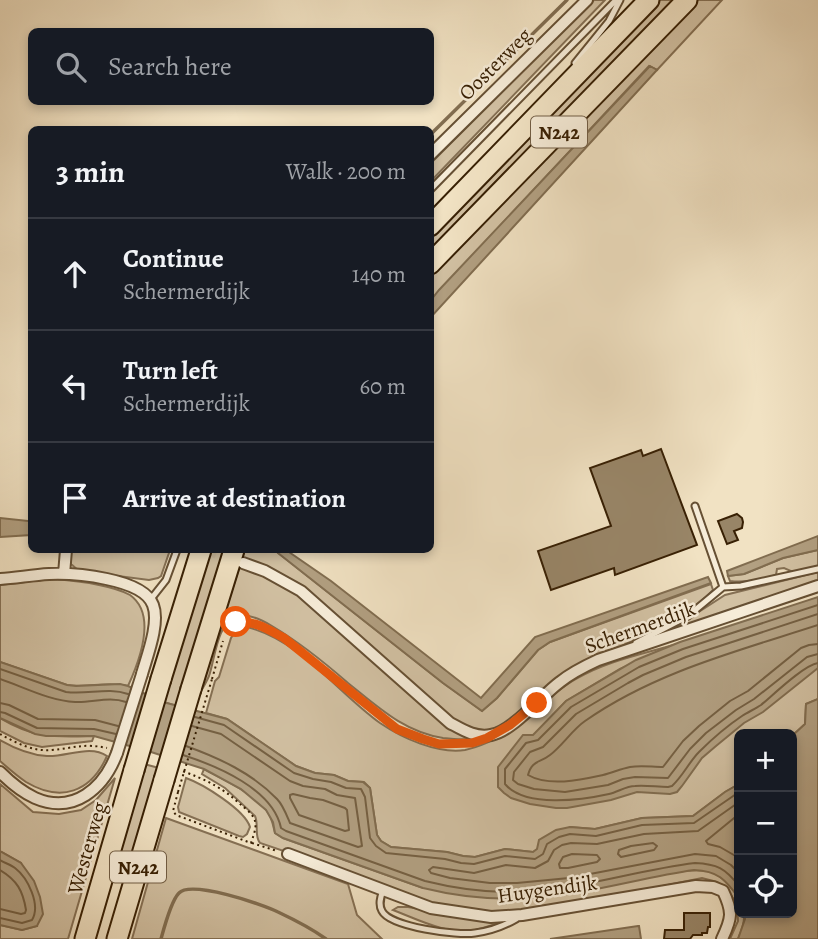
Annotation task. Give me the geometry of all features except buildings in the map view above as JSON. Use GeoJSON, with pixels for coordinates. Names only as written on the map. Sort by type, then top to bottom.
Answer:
{"type":"FeatureCollection","features":[{"type":"Feature","properties":{"kind":"highway","name":"N242"},"geometry":{"type":"LineString","coordinates":[[434,222],[649,0]]}},
{"type":"Feature","properties":{"kind":"highway","name":"N242"},"geometry":{"type":"LineString","coordinates":[[434,260],[687,0]]}},
{"type":"Feature","properties":{"kind":"highway","name":"Westerweg"},"geometry":{"type":"LineString","coordinates":[[85,939],[200,553]]}},
{"type":"Feature","properties":{"kind":"highway","name":"N242"},"geometry":{"type":"LineString","coordinates":[[117,939],[171,786],[191,689],[239,556]]}},
{"type":"Feature","properties":{"kind":"street","name":"Oosterweg"},"geometry":{"type":"LineString","coordinates":[[434,151],[587,0]]}},
{"type":"Feature","properties":{"kind":"street"},"geometry":{"type":"LineString","coordinates":[[64,574],[66,553]]}},
{"type":"Feature","properties":{"kind":"street"},"geometry":{"type":"LineString","coordinates":[[239,556],[301,591],[450,723],[472,734],[492,735]]}},
{"type":"Feature","properties":{"kind":"street"},"geometry":{"type":"LineString","coordinates":[[0,579],[64,574],[124,582],[143,591],[151,599],[155,611],[142,674],[117,753],[102,782],[87,795],[71,801],[50,802],[34,798],[0,772]]}},
{"type":"Feature","properties":{"kind":"street","name":"Schermerdijk"},"geometry":{"type":"LineString","coordinates":[[492,735],[519,718],[559,682],[580,669],[615,654],[818,586]]}},
{"type":"Feature","properties":{"kind":"street","name":"Huygendijk"},"geometry":{"type":"LineString","coordinates":[[288,854],[404,899],[441,910],[491,917],[522,915],[707,886],[723,891],[731,912],[722,939]]}},
{"type":"Feature","properties":{"kind":"lane"},"geometry":{"type":"LineString","coordinates":[[570,69],[609,21],[618,0]]}},
{"type":"Feature","properties":{"kind":"lane"},"geometry":{"type":"LineString","coordinates":[[434,186],[618,0]]}},
{"type":"Feature","properties":{"kind":"lane"},"geometry":{"type":"LineString","coordinates":[[550,103],[563,78]]}},
{"type":"Feature","properties":{"kind":"lane"},"geometry":{"type":"LineString","coordinates":[[695,506],[723,587]]}},
{"type":"Feature","properties":{"kind":"lane"},"geometry":{"type":"LineString","coordinates":[[151,599],[166,580],[176,553]]}},
{"type":"Feature","properties":{"kind":"lane"},"geometry":{"type":"LineString","coordinates":[[615,654],[688,615],[723,587],[741,586],[818,569]]}},
{"type":"Feature","properties":{"kind":"lane"},"geometry":{"type":"LineString","coordinates":[[383,890],[381,909],[387,917],[402,923],[454,934],[475,934],[504,926],[522,915]]}},
{"type":"Feature","properties":{"kind":"path"},"geometry":{"type":"LineString","coordinates":[[171,786],[212,679],[226,633],[229,626],[239,621],[265,627],[284,638],[397,729],[439,744],[472,743],[492,735]]}},
{"type":"Feature","properties":{"kind":"path"},"geometry":{"type":"LineString","coordinates":[[251,843],[288,854]]}},
{"type":"Feature","properties":{"kind":"shaded area"},"geometry":{"type":"Polygon","coordinates":[[[594,0],[605,0],[434,178],[434,160],[594,0]]]}},
{"type":"Feature","properties":{"kind":"shaded area"},"geometry":{"type":"Polygon","coordinates":[[[657,0],[679,0],[434,251],[434,233],[657,0]]]}},
{"type":"Feature","properties":{"kind":"shaded area"},"geometry":{"type":"Polygon","coordinates":[[[696,0],[722,0],[657,70],[649,66],[434,297],[434,267],[696,0]]]}},
{"type":"Feature","properties":{"kind":"shaded area"},"geometry":{"type":"Polygon","coordinates":[[[818,550],[818,566],[793,572],[784,568],[777,569],[776,575],[759,580],[730,581],[728,576],[744,574],[783,558],[818,550]]]}},
{"type":"Feature","properties":{"kind":"shaded area"},"geometry":{"type":"Polygon","coordinates":[[[70,553],[169,553],[161,576],[149,580],[79,571],[71,564],[70,553]]]}},
{"type":"Feature","properties":{"kind":"shaded area"},"geometry":{"type":"Polygon","coordinates":[[[208,553],[227,553],[177,706],[163,702],[208,553]]]}},
{"type":"Feature","properties":{"kind":"shaded area"},"geometry":{"type":"Polygon","coordinates":[[[244,553],[278,553],[482,711],[497,698],[538,650],[550,642],[711,584],[713,590],[673,620],[614,650],[503,725],[487,734],[466,739],[429,735],[404,724],[292,639],[264,621],[246,615],[237,616],[225,626],[209,676],[199,695],[215,636],[244,553]]]}},
{"type":"Feature","properties":{"kind":"shaded area"},"geometry":{"type":"Polygon","coordinates":[[[818,572],[818,583],[640,644],[725,595],[818,572]]]}},
{"type":"Feature","properties":{"kind":"shaded area"},"geometry":{"type":"Polygon","coordinates":[[[50,579],[111,588],[130,595],[138,604],[143,614],[144,639],[128,686],[67,685],[0,662],[0,585],[50,579]]]}},
{"type":"Feature","properties":{"kind":"shaded area"},"geometry":{"type":"Polygon","coordinates":[[[247,627],[284,643],[389,729],[420,744],[443,750],[465,750],[488,742],[509,731],[558,691],[588,673],[625,658],[677,644],[620,669],[566,701],[534,735],[818,652],[818,699],[806,704],[805,724],[797,731],[797,729],[734,729],[734,787],[693,816],[642,818],[595,829],[570,827],[533,852],[505,849],[475,857],[463,856],[391,847],[377,835],[370,788],[364,782],[348,781],[296,766],[227,719],[206,713],[231,638],[247,627]]]}},
{"type":"Feature","properties":{"kind":"shaded area"},"geometry":{"type":"Polygon","coordinates":[[[0,718],[35,733],[68,737],[94,736],[92,741],[42,747],[24,743],[0,731],[0,718]]]}},
{"type":"Feature","properties":{"kind":"shaded area"},"geometry":{"type":"Polygon","coordinates":[[[0,740],[23,751],[41,755],[93,751],[107,756],[93,778],[84,786],[63,792],[51,792],[26,782],[0,761],[0,740]]]}},
{"type":"Feature","properties":{"kind":"shaded area"},"geometry":{"type":"Polygon","coordinates":[[[144,764],[159,768],[132,863],[115,858],[144,764]]]}},
{"type":"Feature","properties":{"kind":"shaded area"},"geometry":{"type":"Polygon","coordinates":[[[204,769],[254,798],[270,816],[275,833],[283,838],[423,888],[697,870],[713,873],[726,881],[734,891],[734,900],[726,888],[702,878],[512,912],[490,913],[432,905],[260,843],[255,816],[225,788],[202,774],[204,769]]]}},
{"type":"Feature","properties":{"kind":"shaded area"},"geometry":{"type":"Polygon","coordinates":[[[115,778],[68,939],[0,939],[0,925],[22,930],[37,926],[21,863],[0,851],[0,784],[33,812],[59,814],[81,810],[96,800],[115,778]]]}},
{"type":"Feature","properties":{"kind":"shaded area"},"geometry":{"type":"Polygon","coordinates":[[[186,778],[212,792],[240,813],[250,827],[247,834],[239,836],[179,812],[186,778]]]}},
{"type":"Feature","properties":{"kind":"shaded area"},"geometry":{"type":"Polygon","coordinates":[[[166,818],[348,884],[357,915],[382,939],[132,939],[166,818]]]}},
{"type":"Feature","properties":{"kind":"shaded area"},"geometry":{"type":"Polygon","coordinates":[[[398,907],[502,922],[475,930],[454,930],[433,926],[393,910],[398,907]]]}},
{"type":"Feature","properties":{"kind":"shaded area"},"geometry":{"type":"Polygon","coordinates":[[[738,918],[744,918],[738,939],[730,939],[738,918]]]}},
{"type":"Feature","properties":{"kind":"water"},"geometry":{"type":"Polygon","coordinates":[[[650,66],[657,70],[434,314],[434,296],[650,66]]]}},
{"type":"Feature","properties":{"kind":"water"},"geometry":{"type":"Polygon","coordinates":[[[0,518],[28,521],[28,535],[0,537],[0,518]]]}},
{"type":"Feature","properties":{"kind":"water"},"geometry":{"type":"Polygon","coordinates":[[[818,536],[818,550],[783,558],[744,574],[728,576],[727,571],[818,536]]]}},
{"type":"Feature","properties":{"kind":"water"},"geometry":{"type":"Polygon","coordinates":[[[278,553],[290,553],[331,581],[481,698],[535,637],[708,577],[711,583],[550,642],[538,650],[497,698],[482,711],[278,553]]]}},
{"type":"Feature","properties":{"kind":"water"},"geometry":{"type":"Polygon","coordinates":[[[818,597],[818,668],[763,712],[734,729],[702,758],[677,792],[637,792],[611,800],[556,808],[511,798],[498,787],[498,767],[523,735],[533,735],[566,701],[636,660],[680,642],[818,597]]]}},
{"type":"Feature","properties":{"kind":"water"},"geometry":{"type":"Polygon","coordinates":[[[0,662],[67,685],[128,686],[163,702],[227,719],[296,766],[348,781],[363,782],[370,788],[377,835],[391,847],[463,856],[475,857],[505,849],[533,852],[537,849],[539,840],[556,830],[570,827],[595,829],[642,818],[693,816],[734,787],[734,892],[720,877],[694,870],[583,892],[531,898],[500,899],[423,888],[283,838],[275,833],[273,822],[266,810],[241,789],[204,769],[94,736],[35,734],[0,718],[0,662]]]}},
{"type":"Feature","properties":{"kind":"water"},"geometry":{"type":"Polygon","coordinates":[[[818,699],[818,939],[738,939],[745,918],[797,918],[797,731],[805,724],[806,704],[818,699]]]}},
{"type":"Feature","properties":{"kind":"water"},"geometry":{"type":"Polygon","coordinates":[[[0,851],[21,863],[34,881],[43,914],[37,926],[22,930],[0,925],[0,851]]]}},
{"type":"Feature","properties":{"kind":"water"},"geometry":{"type":"Polygon","coordinates":[[[638,926],[641,939],[550,939],[638,926]]]}},
{"type":"Feature","properties":{"kind":"waterway"},"geometry":{"type":"LineString","coordinates":[[434,131],[567,0]]}},
{"type":"Feature","properties":{"kind":"waterway"},"geometry":{"type":"LineString","coordinates":[[161,939],[176,897],[186,890],[197,889],[270,908],[326,939]]}},
{"type":"Feature","properties":{"kind":"tunnel"},"geometry":{"type":"LineString","coordinates":[[215,553],[234,560]]}},
{"type":"Feature","properties":{"kind":"route"},"geometry":{"type":"LineString","coordinates":[[236,622],[265,627],[284,638],[397,729],[439,744],[472,743],[487,738],[510,725],[537,703]]}}]}
